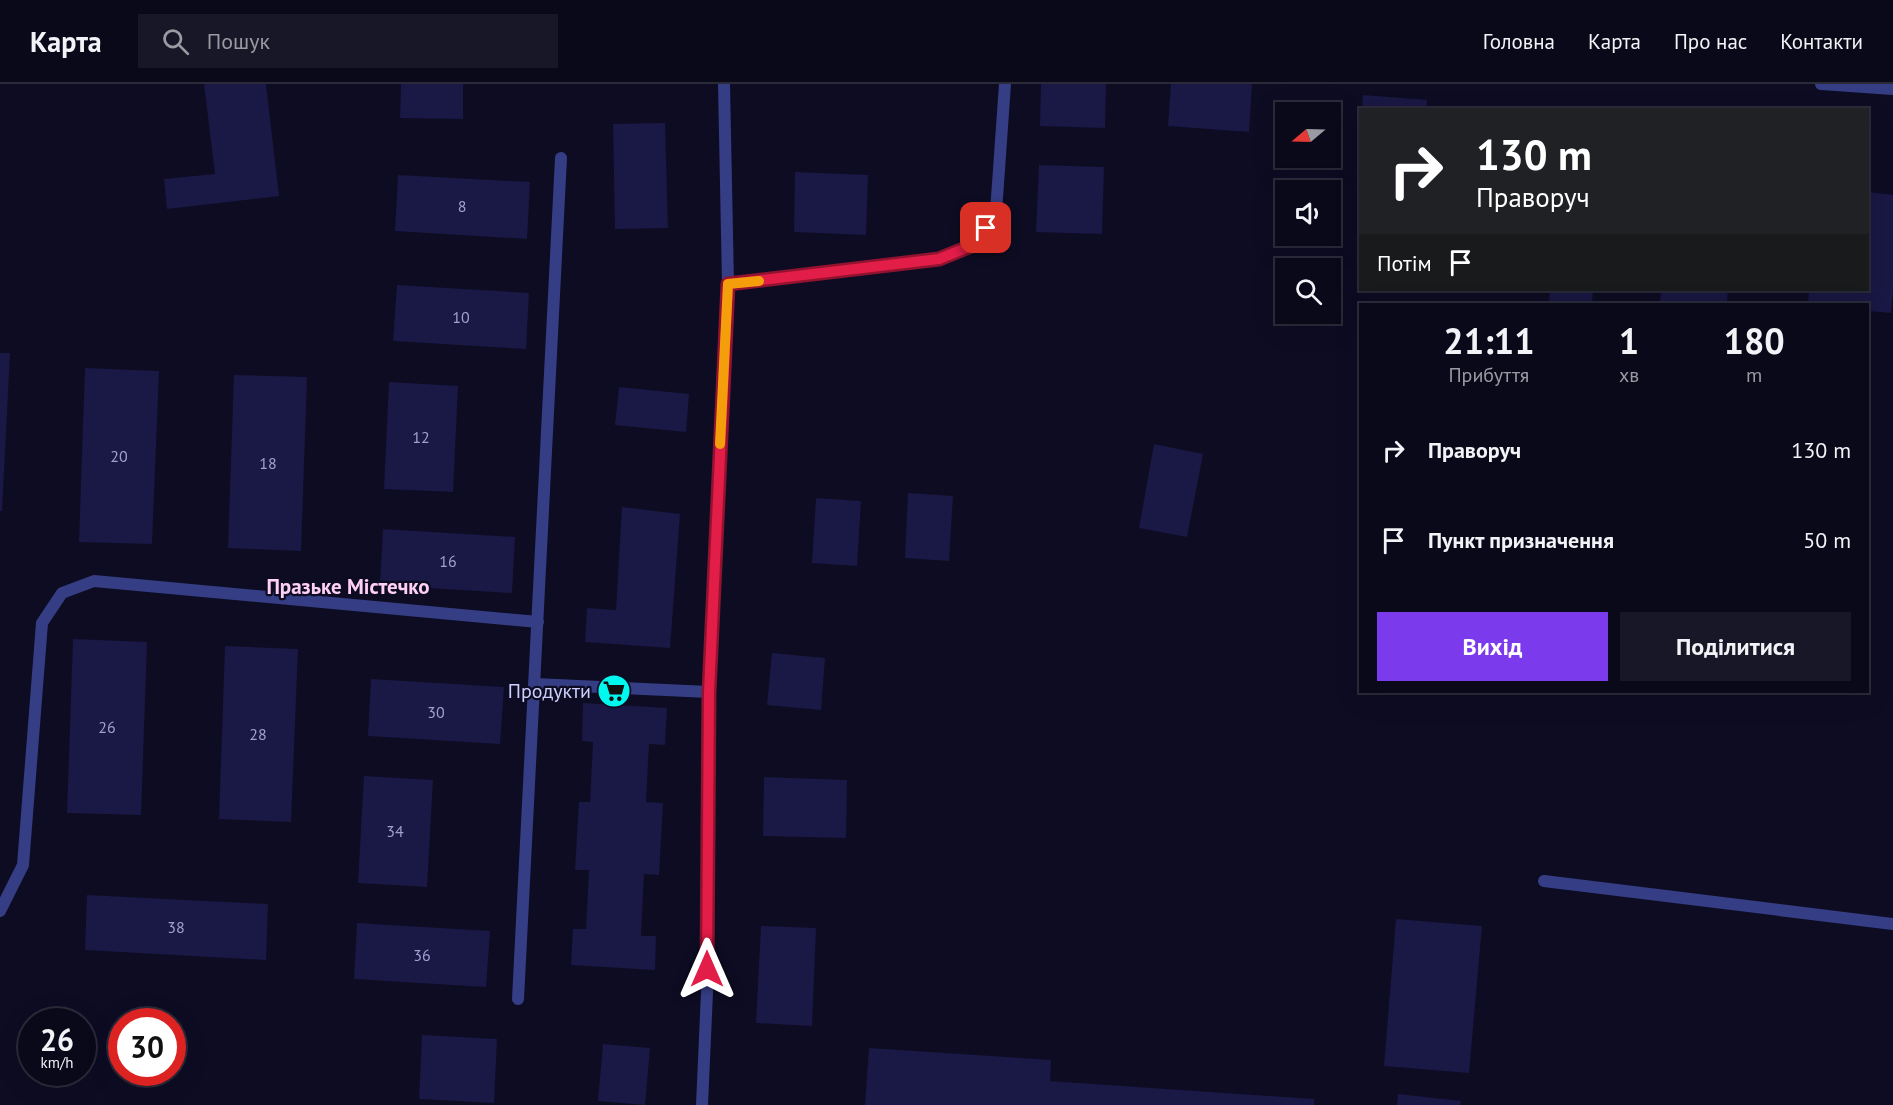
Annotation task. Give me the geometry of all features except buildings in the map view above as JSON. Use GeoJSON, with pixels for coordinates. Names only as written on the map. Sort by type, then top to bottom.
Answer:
{"type":"FeatureCollection","features":[{"type":"Feature","properties":{"kind":"street"},"geometry":{"type":"LineString","coordinates":[[702,1105],[707,992],[709,692],[728,284],[724,84]]}},
{"type":"Feature","properties":{"kind":"street"},"geometry":{"type":"LineString","coordinates":[[728,284],[939,259],[976,244],[996,212],[1005,84]]}},
{"type":"Feature","properties":{"kind":"street"},"geometry":{"type":"LineString","coordinates":[[1821,84],[1893,89]]}},
{"type":"Feature","properties":{"kind":"street"},"geometry":{"type":"LineString","coordinates":[[518,999],[561,158]]}},
{"type":"Feature","properties":{"kind":"street"},"geometry":{"type":"LineString","coordinates":[[0,911],[23,865],[42,623],[62,593],[94,580],[538,622]]}},
{"type":"Feature","properties":{"kind":"street"},"geometry":{"type":"LineString","coordinates":[[535,684],[709,692]]}},
{"type":"Feature","properties":{"kind":"street"},"geometry":{"type":"LineString","coordinates":[[1544,881],[1893,924]]}},
{"type":"Feature","properties":{"kind":"slow traffic"},"geometry":{"type":"LineString","coordinates":[[720,444],[728,284],[759,281]]}},
{"type":"Feature","properties":{"kind":"place","name":"Продукти"},"geometry":{"type":"Point","coordinates":[614,691]}},
{"type":"Feature","properties":{"kind":"district","name":"Празьке Містечко"},"geometry":{"type":"Point","coordinates":[348,586]}},
{"type":"Feature","properties":{"kind":"route"},"geometry":{"type":"LineString","coordinates":[[707,969],[709,692],[728,284],[939,259],[976,244],[986,228]]}}]}
